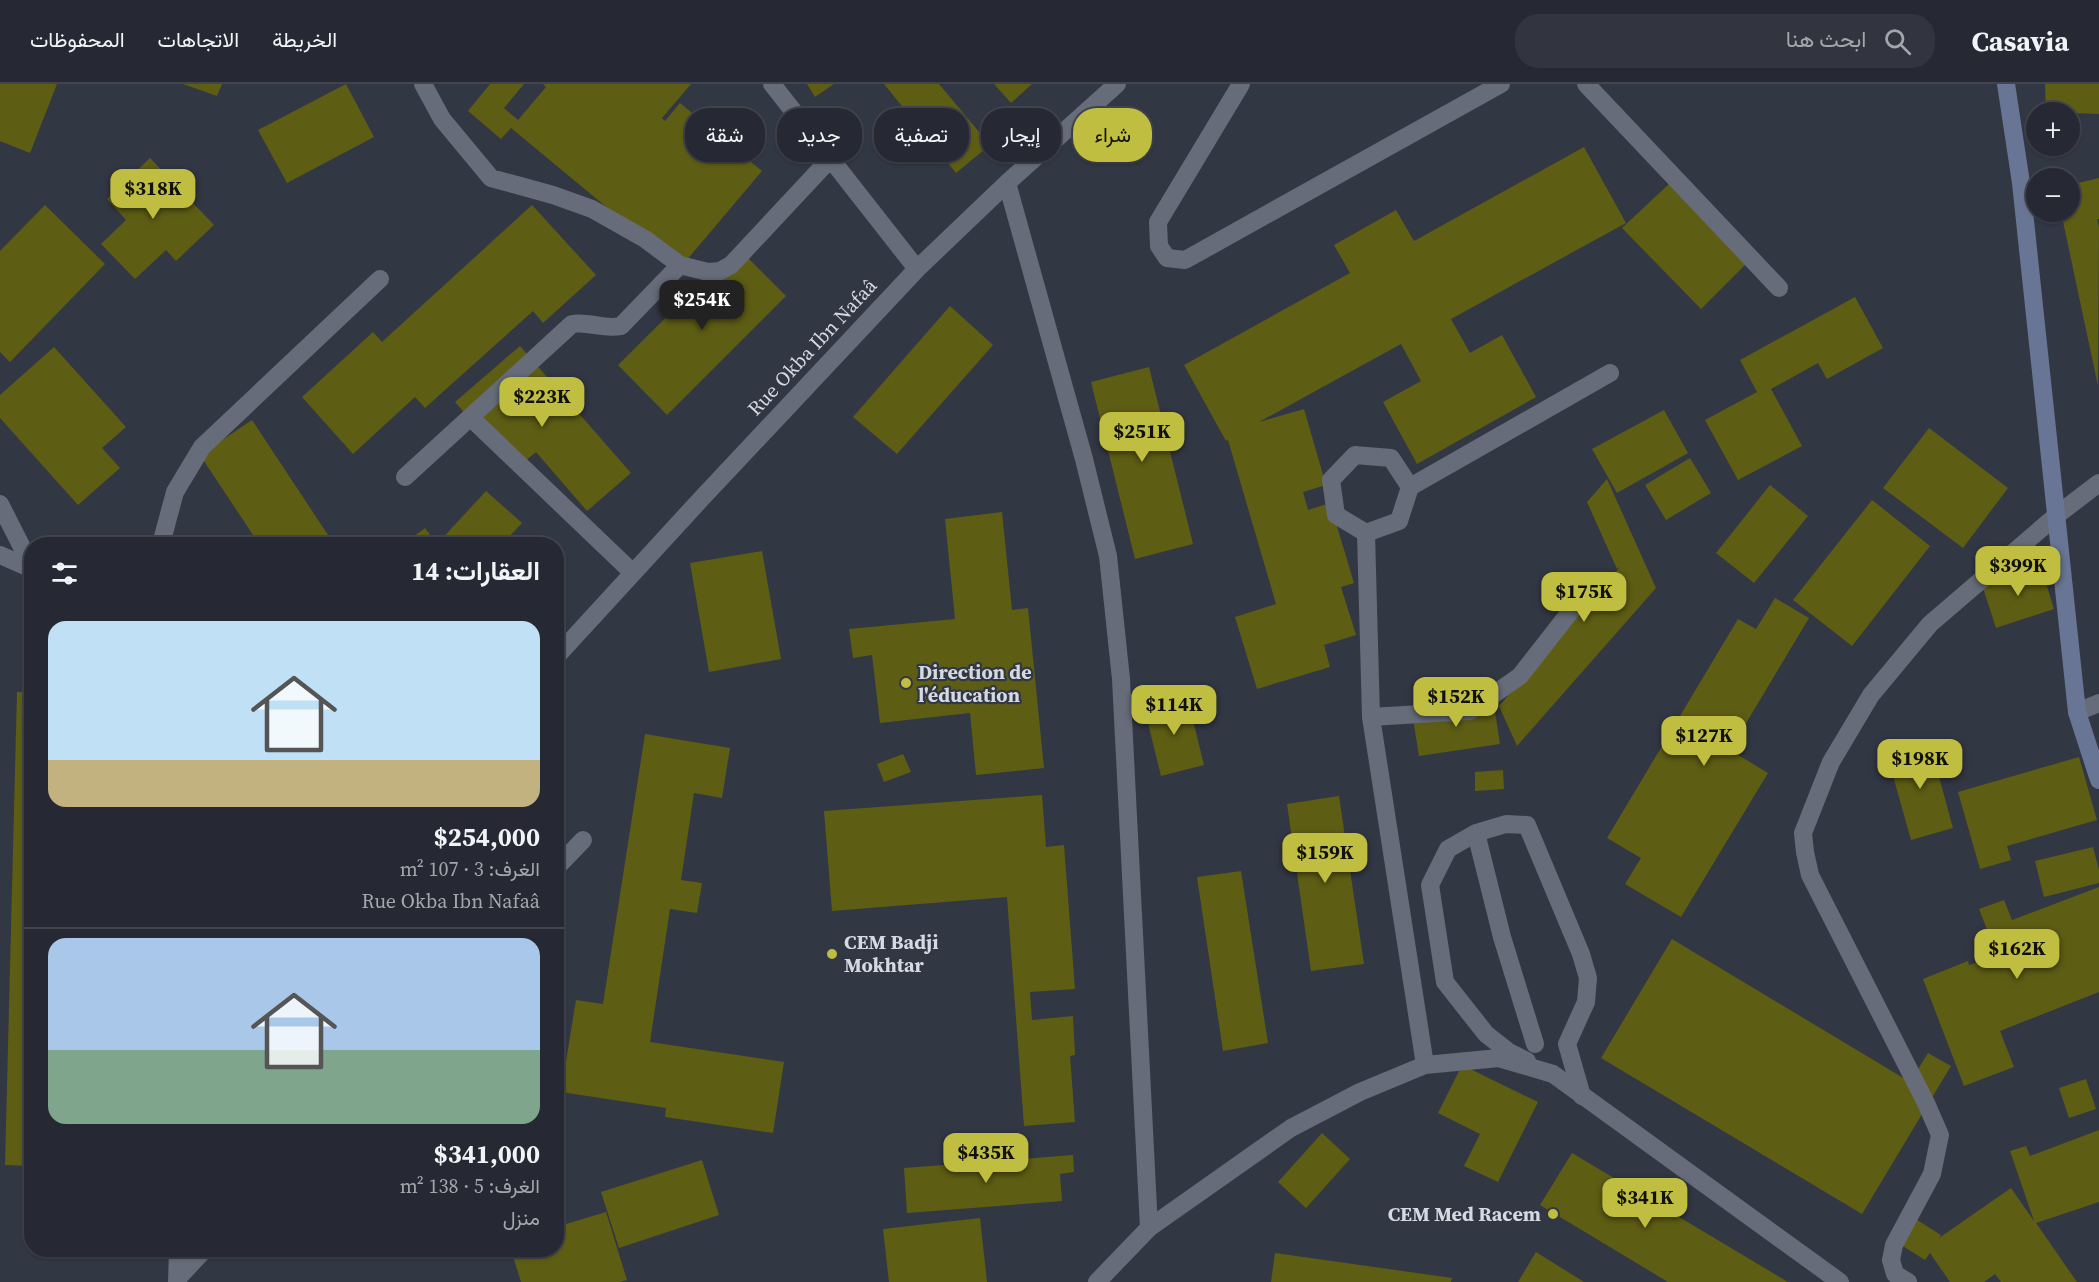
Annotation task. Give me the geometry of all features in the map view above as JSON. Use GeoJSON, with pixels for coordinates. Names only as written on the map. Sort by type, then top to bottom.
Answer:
{"type":"FeatureCollection","features":[{"type":"Feature","properties":{"kind":"street"},"geometry":{"type":"LineString","coordinates":[[423,84],[442,119],[491,178],[553,195],[592,209],[645,239],[680,266],[708,272],[720,271],[731,265],[827,162]]}},
{"type":"Feature","properties":{"kind":"street"},"geometry":{"type":"LineString","coordinates":[[772,84],[791,108]]}},
{"type":"Feature","properties":{"kind":"street","name":"Rue Okba Ibn Nafaâ"},"geometry":{"type":"LineString","coordinates":[[564,648],[917,269],[1007,183],[1117,84]]}},
{"type":"Feature","properties":{"kind":"street"},"geometry":{"type":"LineString","coordinates":[[1241,84],[1158,222],[1159,246],[1167,258],[1185,260],[1501,84]]}},
{"type":"Feature","properties":{"kind":"street"},"geometry":{"type":"LineString","coordinates":[[1586,84],[1779,288]]}},
{"type":"Feature","properties":{"kind":"street"},"geometry":{"type":"LineString","coordinates":[[2006,84],[2021,183],[2077,712],[2099,780]]}},
{"type":"Feature","properties":{"kind":"street"},"geometry":{"type":"LineString","coordinates":[[832,162],[917,269]]}},
{"type":"Feature","properties":{"kind":"street"},"geometry":{"type":"LineString","coordinates":[[1007,183],[1075,426],[1108,556],[1121,679],[1149,1228]]}},
{"type":"Feature","properties":{"kind":"street"},"geometry":{"type":"LineString","coordinates":[[405,477],[572,324],[582,322],[610,329],[621,326],[680,266]]}},
{"type":"Feature","properties":{"kind":"street"},"geometry":{"type":"LineString","coordinates":[[164,537],[175,492],[202,447],[380,279]]}},
{"type":"Feature","properties":{"kind":"street"},"geometry":{"type":"LineString","coordinates":[[1366,533],[1399,521],[1410,487],[1610,373]]}},
{"type":"Feature","properties":{"kind":"street"},"geometry":{"type":"LineString","coordinates":[[470,417],[633,573]]}},
{"type":"Feature","properties":{"kind":"street"},"geometry":{"type":"LineString","coordinates":[[1366,533],[1336,515],[1331,480],[1347,463],[1355,455],[1391,458],[1410,487]]}},
{"type":"Feature","properties":{"kind":"street"},"geometry":{"type":"LineString","coordinates":[[1908,1282],[1895,1274],[1891,1260],[1894,1245],[1932,1174],[1940,1135],[1810,875],[1804,852],[1803,833],[1831,762],[1871,695],[1930,624],[2057,515],[2099,483]]}},
{"type":"Feature","properties":{"kind":"street"},"geometry":{"type":"LineString","coordinates":[[0,504],[24,552]]}},
{"type":"Feature","properties":{"kind":"street"},"geometry":{"type":"LineString","coordinates":[[1366,533],[1371,717],[1425,1065]]}},
{"type":"Feature","properties":{"kind":"street"},"geometry":{"type":"LineString","coordinates":[[0,555],[24,565]]}},
{"type":"Feature","properties":{"kind":"street"},"geometry":{"type":"LineString","coordinates":[[1371,717],[1470,711],[1520,676],[1581,598]]}},
{"type":"Feature","properties":{"kind":"street"},"geometry":{"type":"LineString","coordinates":[[2077,712],[2099,703]]}},
{"type":"Feature","properties":{"kind":"street"},"geometry":{"type":"LineString","coordinates":[[1582,1096],[1567,1044],[1586,1002],[1588,978],[1581,954],[1527,825],[1506,824],[1476,833],[1448,849],[1430,885],[1445,982],[1486,1034],[1509,1052],[1553,1074],[1582,1096],[1840,1282]]}},
{"type":"Feature","properties":{"kind":"street"},"geometry":{"type":"LineString","coordinates":[[1476,833],[1502,938],[1535,1044]]}},
{"type":"Feature","properties":{"kind":"street"},"geometry":{"type":"LineString","coordinates":[[564,860],[583,840]]}},
{"type":"Feature","properties":{"kind":"street"},"geometry":{"type":"LineString","coordinates":[[1509,1052],[1535,1044],[1567,1044]]}},
{"type":"Feature","properties":{"kind":"street"},"geometry":{"type":"LineString","coordinates":[[1097,1282],[1149,1228],[1291,1128],[1359,1092],[1425,1065],[1498,1058],[1553,1074]]}},
{"type":"Feature","properties":{"kind":"street"},"geometry":{"type":"LineString","coordinates":[[177,1280],[178,1257]]}},
{"type":"Feature","properties":{"kind":"street"},"geometry":{"type":"LineString","coordinates":[[177,1280],[198,1257]]}},
{"type":"Feature","properties":{"kind":"building"},"geometry":{"type":"Polygon","coordinates":[[[0,84],[57,84],[30,153],[0,141],[0,84]]]}},
{"type":"Feature","properties":{"kind":"building"},"geometry":{"type":"Polygon","coordinates":[[[183,84],[222,84],[217,96],[183,84]]]}},
{"type":"Feature","properties":{"kind":"building"},"geometry":{"type":"Polygon","coordinates":[[[346,84],[374,137],[287,183],[258,130],[346,84]]]}},
{"type":"Feature","properties":{"kind":"building"},"geometry":{"type":"Polygon","coordinates":[[[490,84],[524,84],[504,108],[518,120],[546,87],[543,84],[691,84],[662,118],[665,121],[680,103],[686,108],[685,162],[751,162],[762,171],[680,268],[511,128],[501,139],[468,111],[490,84]]]}},
{"type":"Feature","properties":{"kind":"building"},"geometry":{"type":"Polygon","coordinates":[[[807,84],[834,84],[815,97],[807,84]]]}},
{"type":"Feature","properties":{"kind":"building"},"geometry":{"type":"Polygon","coordinates":[[[884,84],[939,84],[959,108],[903,108],[884,84]]]}},
{"type":"Feature","properties":{"kind":"building"},"geometry":{"type":"Polygon","coordinates":[[[994,84],[1032,84],[1011,103],[994,84]]]}},
{"type":"Feature","properties":{"kind":"building"},"geometry":{"type":"Polygon","coordinates":[[[2045,84],[2099,84],[2099,114],[2080,113],[2080,102],[2046,102],[2045,84]]]}},
{"type":"Feature","properties":{"kind":"building"},"geometry":{"type":"Polygon","coordinates":[[[969,120],[981,134],[981,152],[956,173],[947,162],[969,162],[969,120]]]}},
{"type":"Feature","properties":{"kind":"building"},"geometry":{"type":"Polygon","coordinates":[[[1584,147],[1626,223],[1451,319],[1470,353],[1502,335],[1536,397],[1417,464],[1383,402],[1421,381],[1401,344],[1259,422],[1304,409],[1326,485],[1303,492],[1308,510],[1330,503],[1354,583],[1341,587],[1356,635],[1324,645],[1330,667],[1257,689],[1235,617],[1276,604],[1228,440],[1226,441],[1184,365],[1350,273],[1334,245],[1396,210],[1414,241],[1584,147]]]}},
{"type":"Feature","properties":{"kind":"building"},"geometry":{"type":"Polygon","coordinates":[[[150,158],[214,225],[176,261],[166,250],[135,279],[101,244],[126,220],[107,199],[150,158]]]}},
{"type":"Feature","properties":{"kind":"building"},"geometry":{"type":"Polygon","coordinates":[[[2099,178],[2099,219],[2097,219],[2099,227],[2098,386],[2063,222],[2080,222],[2080,183],[2099,178]]]}},
{"type":"Feature","properties":{"kind":"building"},"geometry":{"type":"Polygon","coordinates":[[[1670,183],[1747,263],[1701,309],[1622,228],[1670,183]]]}},
{"type":"Feature","properties":{"kind":"building"},"geometry":{"type":"Polygon","coordinates":[[[45,205],[105,264],[10,362],[0,352],[0,251],[45,205]]]}},
{"type":"Feature","properties":{"kind":"building"},"geometry":{"type":"Polygon","coordinates":[[[532,205],[596,275],[543,323],[533,311],[425,408],[415,397],[353,454],[302,397],[373,332],[382,342],[532,205]]]}},
{"type":"Feature","properties":{"kind":"building"},"geometry":{"type":"Polygon","coordinates":[[[737,247],[786,296],[667,415],[618,365],[737,247]]]}},
{"type":"Feature","properties":{"kind":"building"},"geometry":{"type":"Polygon","coordinates":[[[1855,297],[1883,348],[1827,379],[1818,363],[1771,389],[1802,446],[1738,480],[1705,420],[1757,392],[1740,360],[1855,297]]]}},
{"type":"Feature","properties":{"kind":"building"},"geometry":{"type":"Polygon","coordinates":[[[950,306],[993,345],[897,454],[853,417],[950,306]]]}},
{"type":"Feature","properties":{"kind":"building"},"geometry":{"type":"Polygon","coordinates":[[[520,346],[631,473],[587,511],[536,452],[514,470],[455,402],[520,346]]]}},
{"type":"Feature","properties":{"kind":"building"},"geometry":{"type":"Polygon","coordinates":[[[54,347],[126,427],[102,448],[120,468],[78,505],[0,418],[0,395],[54,347]]]}},
{"type":"Feature","properties":{"kind":"building"},"geometry":{"type":"Polygon","coordinates":[[[1149,367],[1193,544],[1135,559],[1091,382],[1149,367]]]}},
{"type":"Feature","properties":{"kind":"building"},"geometry":{"type":"Polygon","coordinates":[[[1664,410],[1688,453],[1617,493],[1592,449],[1664,410]]]}},
{"type":"Feature","properties":{"kind":"building"},"geometry":{"type":"Polygon","coordinates":[[[252,420],[329,537],[254,537],[200,455],[252,420]]]}},
{"type":"Feature","properties":{"kind":"building"},"geometry":{"type":"Polygon","coordinates":[[[1929,428],[2008,488],[1963,548],[1883,488],[1929,428]]]}},
{"type":"Feature","properties":{"kind":"building"},"geometry":{"type":"Polygon","coordinates":[[[1690,458],[1711,493],[1666,520],[1645,485],[1690,458]]]}},
{"type":"Feature","properties":{"kind":"building"},"geometry":{"type":"Polygon","coordinates":[[[1607,479],[1656,588],[1517,746],[1499,706],[1620,567],[1617,569],[1587,502],[1607,479]]]}},
{"type":"Feature","properties":{"kind":"building"},"geometry":{"type":"Polygon","coordinates":[[[1770,485],[1808,516],[1754,583],[1716,553],[1770,485]]]}},
{"type":"Feature","properties":{"kind":"building"},"geometry":{"type":"Polygon","coordinates":[[[486,491],[522,523],[509,537],[444,537],[486,491]]]}},
{"type":"Feature","properties":{"kind":"building"},"geometry":{"type":"Polygon","coordinates":[[[1872,500],[1930,546],[1852,646],[1793,600],[1872,500]]]}},
{"type":"Feature","properties":{"kind":"building"},"geometry":{"type":"Polygon","coordinates":[[[1002,512],[1012,610],[1028,608],[1044,768],[976,775],[970,713],[880,723],[872,655],[853,658],[849,629],[955,619],[945,519],[1002,512]]]}},
{"type":"Feature","properties":{"kind":"building"},"geometry":{"type":"Polygon","coordinates":[[[425,528],[432,537],[413,537],[425,528]]]}},
{"type":"Feature","properties":{"kind":"building"},"geometry":{"type":"Polygon","coordinates":[[[762,551],[781,659],[709,672],[690,563],[762,551]]]}},
{"type":"Feature","properties":{"kind":"building"},"geometry":{"type":"Polygon","coordinates":[[[2041,567],[2054,609],[1996,628],[1982,585],[2041,567]]]}},
{"type":"Feature","properties":{"kind":"building"},"geometry":{"type":"Polygon","coordinates":[[[1775,598],[1809,618],[1730,750],[1768,773],[1681,917],[1625,884],[1641,858],[1607,838],[1738,619],[1756,629],[1775,598]]]}},
{"type":"Feature","properties":{"kind":"building"},"geometry":{"type":"Polygon","coordinates":[[[17,692],[24,692],[24,1166],[5,1165],[17,692]]]}},
{"type":"Feature","properties":{"kind":"building"},"geometry":{"type":"Polygon","coordinates":[[[1187,696],[1204,765],[1161,776],[1144,707],[1187,696]]]}},
{"type":"Feature","properties":{"kind":"building"},"geometry":{"type":"Polygon","coordinates":[[[1493,699],[1500,744],[1419,756],[1412,712],[1493,699]]]}},
{"type":"Feature","properties":{"kind":"building"},"geometry":{"type":"Polygon","coordinates":[[[645,734],[730,748],[722,798],[694,793],[681,880],[702,883],[697,913],[670,909],[650,1042],[784,1062],[773,1133],[665,1117],[666,1108],[564,1092],[564,1074],[576,1000],[603,1004],[645,734]]]}},
{"type":"Feature","properties":{"kind":"building"},"geometry":{"type":"Polygon","coordinates":[[[1929,740],[1953,828],[1911,840],[1886,751],[1929,740]]]}},
{"type":"Feature","properties":{"kind":"building"},"geometry":{"type":"Polygon","coordinates":[[[903,754],[911,772],[884,782],[877,764],[903,754]]]}},
{"type":"Feature","properties":{"kind":"building"},"geometry":{"type":"Polygon","coordinates":[[[2079,757],[2097,820],[2007,846],[2011,860],[1980,869],[1958,792],[2079,757]]]}},
{"type":"Feature","properties":{"kind":"building"},"geometry":{"type":"Polygon","coordinates":[[[1503,770],[1504,789],[1475,791],[1475,772],[1503,770]]]}},
{"type":"Feature","properties":{"kind":"building"},"geometry":{"type":"Polygon","coordinates":[[[1042,795],[1046,847],[1064,845],[1075,989],[1030,992],[1032,1020],[1073,1016],[1075,1055],[1070,1056],[1075,1122],[1024,1126],[1007,897],[832,911],[824,811],[1042,795]]]}},
{"type":"Feature","properties":{"kind":"building"},"geometry":{"type":"Polygon","coordinates":[[[1339,796],[1364,964],[1311,971],[1287,804],[1339,796]]]}},
{"type":"Feature","properties":{"kind":"building"},"geometry":{"type":"Polygon","coordinates":[[[2093,847],[2099,870],[2099,883],[2044,897],[2035,861],[2093,847]]]}},
{"type":"Feature","properties":{"kind":"building"},"geometry":{"type":"Polygon","coordinates":[[[1241,871],[1268,1043],[1223,1051],[1197,877],[1241,871]]]}},
{"type":"Feature","properties":{"kind":"building"},"geometry":{"type":"Polygon","coordinates":[[[2099,887],[2099,992],[2000,1031],[2014,1067],[1964,1086],[1923,979],[1968,961],[1969,965],[1997,955],[1979,909],[2004,900],[2012,920],[2099,887]]]}},
{"type":"Feature","properties":{"kind":"building"},"geometry":{"type":"Polygon","coordinates":[[[1672,939],[1910,1082],[1928,1053],[1951,1066],[1862,1214],[1601,1058],[1672,939]]]}},
{"type":"Feature","properties":{"kind":"building"},"geometry":{"type":"Polygon","coordinates":[[[1462,1065],[1538,1102],[1498,1182],[1464,1166],[1480,1134],[1438,1113],[1462,1065]]]}},
{"type":"Feature","properties":{"kind":"building"},"geometry":{"type":"Polygon","coordinates":[[[2086,1079],[2096,1109],[2069,1118],[2059,1088],[2086,1079]]]}},
{"type":"Feature","properties":{"kind":"building"},"geometry":{"type":"Polygon","coordinates":[[[2099,1130],[2099,1202],[2036,1223],[2077,1282],[2001,1282],[1995,1274],[1984,1282],[1950,1282],[1930,1253],[1925,1260],[1898,1243],[1914,1218],[1941,1235],[1939,1238],[2011,1188],[2034,1221],[2010,1151],[2026,1146],[2030,1156],[2099,1130]]]}},
{"type":"Feature","properties":{"kind":"building"},"geometry":{"type":"Polygon","coordinates":[[[1322,1133],[1350,1159],[1306,1208],[1278,1182],[1322,1133]]]}},
{"type":"Feature","properties":{"kind":"building"},"geometry":{"type":"Polygon","coordinates":[[[1572,1153],[1788,1282],[1668,1282],[1540,1205],[1572,1153]]]}},
{"type":"Feature","properties":{"kind":"building"},"geometry":{"type":"Polygon","coordinates":[[[1073,1155],[1074,1172],[1060,1174],[1062,1201],[907,1213],[904,1168],[1073,1155]]]}},
{"type":"Feature","properties":{"kind":"building"},"geometry":{"type":"Polygon","coordinates":[[[702,1160],[719,1215],[619,1248],[601,1192],[702,1160]]]}},
{"type":"Feature","properties":{"kind":"building"},"geometry":{"type":"Polygon","coordinates":[[[606,1212],[627,1280],[620,1282],[521,1282],[513,1257],[564,1257],[564,1225],[606,1212]]]}},
{"type":"Feature","properties":{"kind":"building"},"geometry":{"type":"Polygon","coordinates":[[[980,1218],[987,1282],[889,1282],[883,1229],[980,1218]]]}},
{"type":"Feature","properties":{"kind":"building"},"geometry":{"type":"Polygon","coordinates":[[[1536,1252],[1584,1282],[1518,1282],[1536,1252]]]}},
{"type":"Feature","properties":{"kind":"building"},"geometry":{"type":"Polygon","coordinates":[[[1275,1253],[1452,1278],[1451,1282],[1271,1282],[1275,1253]]]}},
{"type":"Feature","properties":{"kind":"place","name":"Direction de l'éducation"},"geometry":{"type":"Point","coordinates":[906,683]}},
{"type":"Feature","properties":{"kind":"place","name":"CEM Badji Mokhtar"},"geometry":{"type":"Point","coordinates":[832,954]}},
{"type":"Feature","properties":{"kind":"place","name":"CEM Med Racem"},"geometry":{"type":"Point","coordinates":[1553,1214]}}]}
